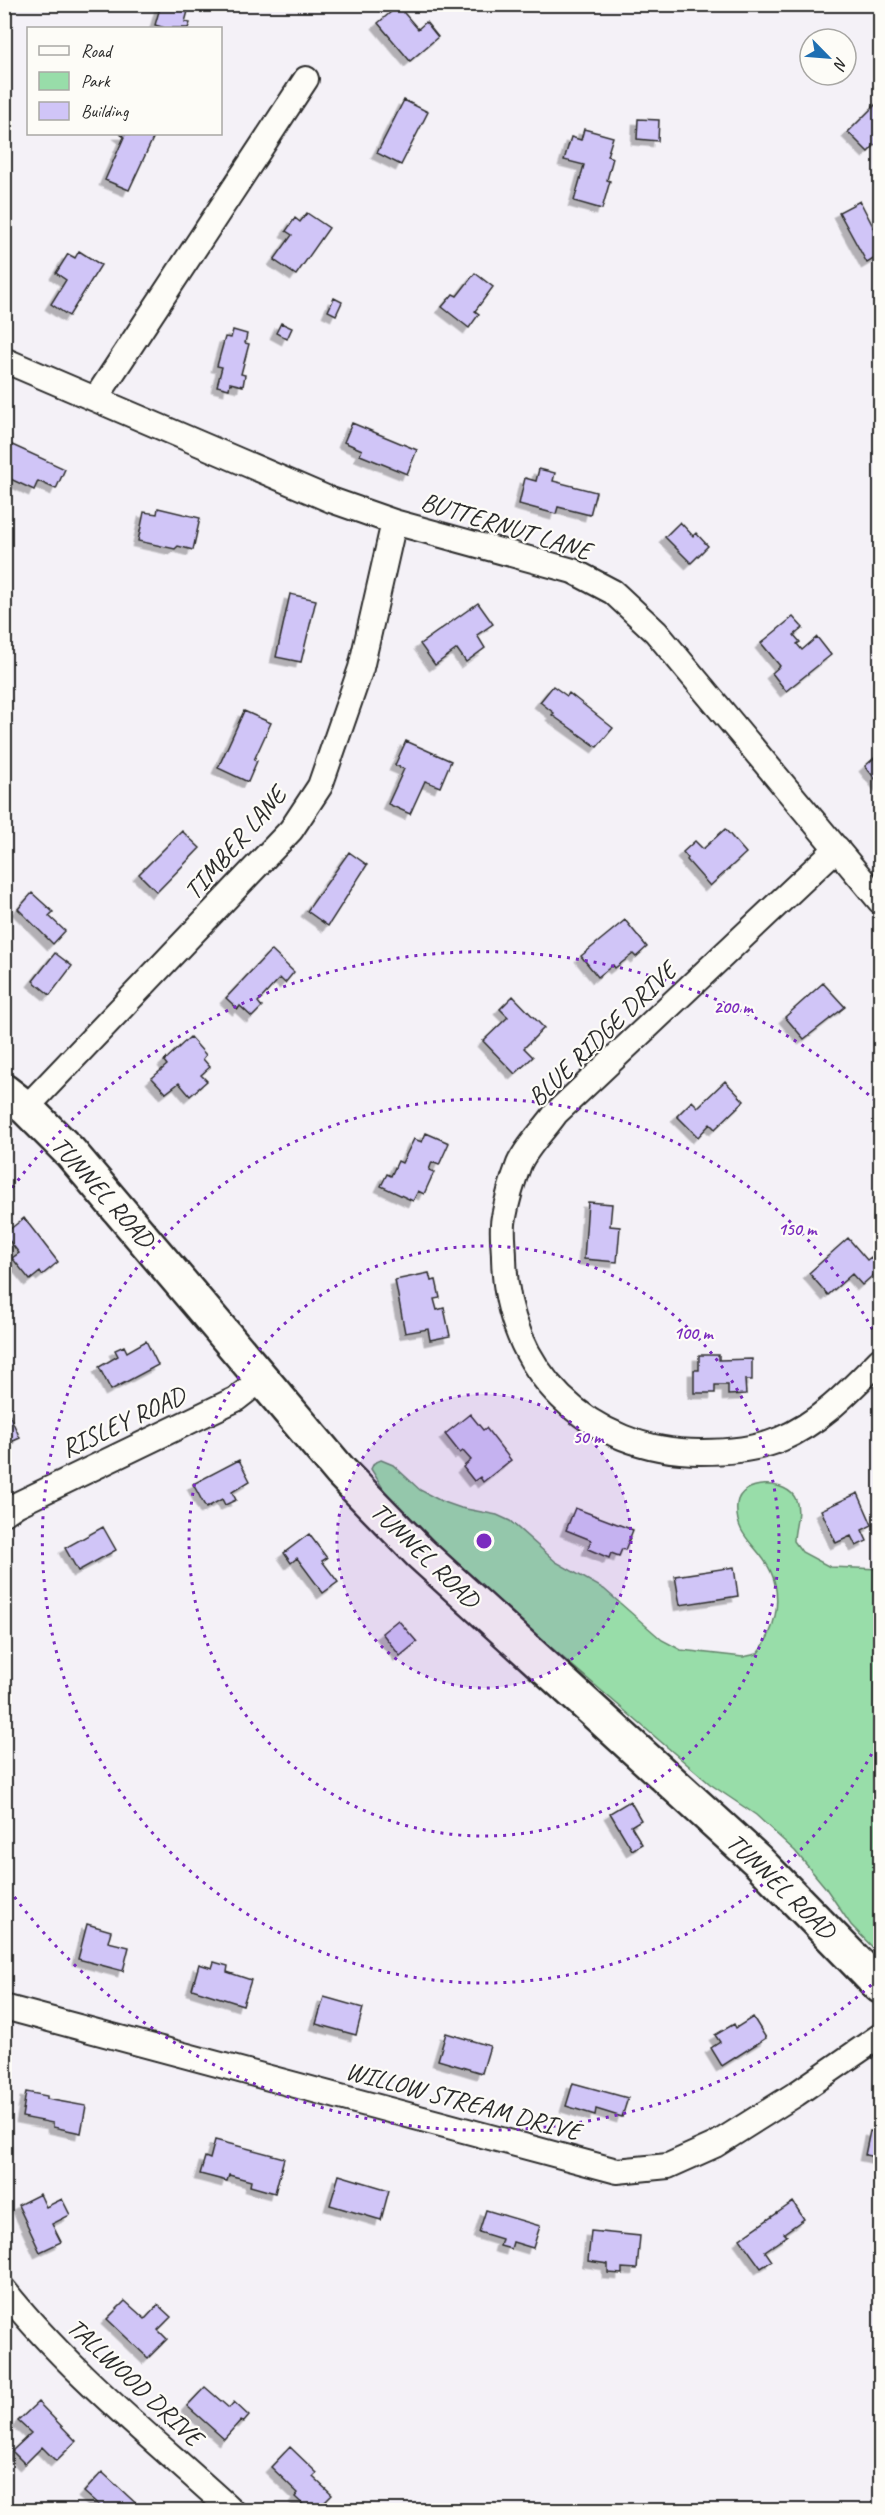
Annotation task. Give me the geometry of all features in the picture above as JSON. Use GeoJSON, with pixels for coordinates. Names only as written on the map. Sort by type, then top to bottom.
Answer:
{"type":"FeatureCollection","features":[{"type":"Feature","properties":{"kind":"main road","name":"TUNNEL ROAD"},"geometry":{"type":"LineString","coordinates":[[15,1100],[111,1198],[341,1472],[420,1553],[757,1860],[880,1986]]}},
{"type":"Feature","properties":{"kind":"street"},"geometry":{"type":"LineString","coordinates":[[96,398],[306,79]]}},
{"type":"Feature","properties":{"kind":"street","name":"BUTTERNUT LANE"},"geometry":{"type":"LineString","coordinates":[[4,360],[331,500],[394,522],[573,571],[613,592],[656,632],[880,900]]}},
{"type":"Feature","properties":{"kind":"street","name":"TIMBER LANE"},"geometry":{"type":"LineString","coordinates":[[15,1100],[291,830],[320,786],[361,668],[394,522]]}},
{"type":"Feature","properties":{"kind":"street","name":"BLUE RIDGE DRIVE"},"geometry":{"type":"LineString","coordinates":[[837,848],[556,1113],[520,1163],[506,1207],[503,1218],[504,1284],[519,1337],[539,1373],[572,1410],[624,1439],[675,1452],[731,1452],[781,1439],[826,1414],[880,1360]]}},
{"type":"Feature","properties":{"kind":"street","name":"RISLEY ROAD"},"geometry":{"type":"LineString","coordinates":[[4,1513],[26,1500],[236,1399],[263,1378]]}},
{"type":"Feature","properties":{"kind":"street","name":"WILLOW STREAM DRIVE"},"geometry":{"type":"LineString","coordinates":[[4,2007],[617,2171],[668,2166],[715,2145],[796,2094],[880,2036]]}},
{"type":"Feature","properties":{"kind":"street","name":"TALLWOOD DRIVE"},"geometry":{"type":"LineString","coordinates":[[4,2290],[29,2321],[117,2409],[231,2511]]}},
{"type":"Feature","properties":{"kind":"green space"},"geometry":{"type":"Polygon","coordinates":[[[381,1460],[393,1465],[420,1490],[441,1501],[461,1508],[497,1515],[510,1521],[556,1562],[604,1589],[662,1640],[681,1650],[743,1657],[757,1654],[773,1626],[777,1604],[775,1582],[766,1563],[743,1533],[737,1516],[740,1496],[755,1486],[775,1485],[784,1488],[796,1500],[798,1510],[794,1541],[802,1552],[830,1567],[880,1569],[880,1955],[851,1925],[825,1887],[795,1851],[756,1815],[710,1784],[546,1643],[500,1607],[395,1508],[371,1469],[374,1463],[381,1460]]]}},
{"type":"Feature","properties":{"kind":"building"},"geometry":{"type":"Polygon","coordinates":[[[161,4],[190,4],[185,22],[190,23],[188,27],[155,25],[161,4]]]}},
{"type":"Feature","properties":{"kind":"building"},"geometry":{"type":"Polygon","coordinates":[[[398,6],[418,29],[426,22],[438,37],[410,61],[378,23],[398,6]]]}},
{"type":"Feature","properties":{"kind":"building"},"geometry":{"type":"Polygon","coordinates":[[[404,100],[428,112],[401,165],[377,153],[404,100]]]}},
{"type":"Feature","properties":{"kind":"building"},"geometry":{"type":"Polygon","coordinates":[[[880,100],[880,140],[868,152],[848,132],[880,100]]]}},
{"type":"Feature","properties":{"kind":"building"},"geometry":{"type":"Polygon","coordinates":[[[638,119],[659,120],[658,141],[637,139],[638,119]]]}},
{"type":"Feature","properties":{"kind":"building"},"geometry":{"type":"Polygon","coordinates":[[[584,129],[613,137],[607,156],[613,158],[607,180],[610,181],[602,209],[574,201],[584,165],[564,160],[571,137],[581,140],[584,129]]]}},
{"type":"Feature","properties":{"kind":"building"},"geometry":{"type":"Polygon","coordinates":[[[121,135],[155,135],[129,190],[105,180],[124,137],[121,135]]]}},
{"type":"Feature","properties":{"kind":"building"},"geometry":{"type":"Polygon","coordinates":[[[860,201],[880,240],[880,255],[867,263],[839,212],[860,201]]]}},
{"type":"Feature","properties":{"kind":"building"},"geometry":{"type":"Polygon","coordinates":[[[307,213],[329,228],[296,275],[274,260],[292,235],[286,231],[295,218],[300,222],[307,213]]]}},
{"type":"Feature","properties":{"kind":"building"},"geometry":{"type":"Polygon","coordinates":[[[79,251],[101,265],[69,316],[51,304],[66,280],[56,273],[68,254],[75,258],[79,251]]]}},
{"type":"Feature","properties":{"kind":"building"},"geometry":{"type":"Polygon","coordinates":[[[475,273],[493,287],[475,311],[479,314],[469,328],[442,307],[453,294],[457,296],[475,273]]]}},
{"type":"Feature","properties":{"kind":"building"},"geometry":{"type":"Polygon","coordinates":[[[334,298],[342,302],[336,315],[328,311],[334,298]]]}},
{"type":"Feature","properties":{"kind":"building"},"geometry":{"type":"Polygon","coordinates":[[[281,323],[292,328],[287,339],[276,333],[281,323]]]}},
{"type":"Feature","properties":{"kind":"building"},"geometry":{"type":"Polygon","coordinates":[[[233,330],[247,334],[245,343],[249,344],[241,374],[245,375],[243,386],[230,383],[229,389],[217,386],[222,367],[217,366],[225,337],[231,338],[233,330]]]}},
{"type":"Feature","properties":{"kind":"building"},"geometry":{"type":"Polygon","coordinates":[[[352,423],[417,450],[407,474],[360,455],[362,450],[344,442],[352,423]]]}},
{"type":"Feature","properties":{"kind":"building"},"geometry":{"type":"Polygon","coordinates":[[[10,444],[65,469],[56,489],[38,481],[34,490],[4,476],[4,449],[7,450],[10,444]]]}},
{"type":"Feature","properties":{"kind":"building"},"geometry":{"type":"Polygon","coordinates":[[[539,469],[555,473],[553,481],[596,492],[590,515],[558,507],[556,514],[519,504],[525,478],[536,481],[539,469]]]}},
{"type":"Feature","properties":{"kind":"building"},"geometry":{"type":"Polygon","coordinates":[[[158,508],[200,518],[193,550],[178,546],[175,549],[138,541],[144,512],[157,514],[158,508]]]}},
{"type":"Feature","properties":{"kind":"building"},"geometry":{"type":"Polygon","coordinates":[[[680,522],[693,536],[696,533],[708,546],[691,563],[665,537],[680,522]]]}},
{"type":"Feature","properties":{"kind":"building"},"geometry":{"type":"Polygon","coordinates":[[[290,594],[316,600],[301,662],[276,657],[290,594]]]}},
{"type":"Feature","properties":{"kind":"building"},"geometry":{"type":"Polygon","coordinates":[[[478,603],[493,624],[477,635],[485,648],[466,662],[457,649],[435,665],[420,644],[478,603]]]}},
{"type":"Feature","properties":{"kind":"building"},"geometry":{"type":"Polygon","coordinates":[[[793,617],[803,628],[794,635],[800,642],[797,644],[802,650],[817,637],[831,655],[786,691],[772,673],[780,666],[761,643],[793,617]]]}},
{"type":"Feature","properties":{"kind":"building"},"geometry":{"type":"Polygon","coordinates":[[[553,686],[567,696],[569,693],[613,728],[597,747],[552,715],[554,713],[540,702],[553,686]]]}},
{"type":"Feature","properties":{"kind":"building"},"geometry":{"type":"Polygon","coordinates":[[[244,711],[271,723],[254,760],[257,761],[248,782],[218,768],[244,711]]]}},
{"type":"Feature","properties":{"kind":"building"},"geometry":{"type":"Polygon","coordinates":[[[406,741],[451,761],[440,787],[425,781],[410,814],[388,804],[404,769],[395,765],[406,741]]]}},
{"type":"Feature","properties":{"kind":"building"},"geometry":{"type":"Polygon","coordinates":[[[880,753],[880,785],[865,766],[880,753]]]}},
{"type":"Feature","properties":{"kind":"building"},"geometry":{"type":"Polygon","coordinates":[[[725,829],[746,853],[710,886],[687,860],[683,852],[695,841],[703,849],[725,829]]]}},
{"type":"Feature","properties":{"kind":"building"},"geometry":{"type":"Polygon","coordinates":[[[182,831],[200,848],[157,892],[139,874],[182,831]]]}},
{"type":"Feature","properties":{"kind":"building"},"geometry":{"type":"Polygon","coordinates":[[[349,852],[367,865],[328,926],[307,911],[349,852]]]}},
{"type":"Feature","properties":{"kind":"building"},"geometry":{"type":"Polygon","coordinates":[[[32,893],[53,912],[49,916],[65,931],[53,944],[18,909],[32,893]]]}},
{"type":"Feature","properties":{"kind":"building"},"geometry":{"type":"Polygon","coordinates":[[[625,920],[647,947],[636,957],[633,954],[615,968],[613,965],[598,977],[581,956],[625,920]]]}},
{"type":"Feature","properties":{"kind":"building"},"geometry":{"type":"Polygon","coordinates":[[[271,950],[294,972],[285,983],[280,978],[258,1002],[262,1007],[252,1017],[240,1006],[238,1009],[226,998],[271,950]]]}},
{"type":"Feature","properties":{"kind":"building"},"geometry":{"type":"Polygon","coordinates":[[[55,953],[72,966],[50,995],[33,981],[55,953]]]}},
{"type":"Feature","properties":{"kind":"building"},"geometry":{"type":"Polygon","coordinates":[[[823,983],[845,1007],[804,1039],[785,1017],[823,983]]]}},
{"type":"Feature","properties":{"kind":"building"},"geometry":{"type":"Polygon","coordinates":[[[513,996],[544,1028],[524,1048],[533,1057],[515,1074],[483,1041],[508,1017],[500,1009],[513,996]]]}},
{"type":"Feature","properties":{"kind":"building"},"geometry":{"type":"Polygon","coordinates":[[[190,1037],[206,1055],[203,1059],[210,1067],[201,1075],[207,1081],[190,1096],[179,1083],[166,1093],[152,1078],[167,1065],[164,1061],[190,1037]]]}},
{"type":"Feature","properties":{"kind":"building"},"geometry":{"type":"Polygon","coordinates":[[[725,1081],[744,1101],[715,1129],[710,1124],[698,1137],[677,1116],[692,1101],[698,1107],[725,1081]]]}},
{"type":"Feature","properties":{"kind":"building"},"geometry":{"type":"Polygon","coordinates":[[[426,1133],[449,1143],[439,1165],[432,1162],[429,1170],[434,1172],[424,1194],[418,1191],[413,1201],[381,1186],[387,1174],[391,1176],[398,1161],[402,1163],[414,1139],[422,1142],[426,1133]]]}},
{"type":"Feature","properties":{"kind":"building"},"geometry":{"type":"Polygon","coordinates":[[[588,1202],[612,1204],[610,1226],[620,1227],[617,1262],[584,1259],[588,1202]]]}},
{"type":"Feature","properties":{"kind":"building"},"geometry":{"type":"Polygon","coordinates":[[[24,1218],[58,1262],[42,1275],[40,1272],[30,1280],[12,1258],[19,1253],[4,1234],[24,1218]]]}},
{"type":"Feature","properties":{"kind":"building"},"geometry":{"type":"Polygon","coordinates":[[[848,1238],[867,1260],[871,1257],[880,1269],[862,1285],[852,1274],[828,1295],[809,1273],[848,1238]]]}},
{"type":"Feature","properties":{"kind":"building"},"geometry":{"type":"Polygon","coordinates":[[[429,1273],[431,1281],[436,1280],[440,1298],[434,1299],[437,1310],[444,1308],[450,1336],[430,1340],[428,1329],[405,1333],[395,1280],[429,1273]]]}},
{"type":"Feature","properties":{"kind":"building"},"geometry":{"type":"Polygon","coordinates":[[[146,1341],[158,1365],[111,1390],[99,1367],[118,1356],[115,1350],[124,1346],[127,1352],[146,1341]]]}},
{"type":"Feature","properties":{"kind":"building"},"geometry":{"type":"Polygon","coordinates":[[[699,1355],[719,1355],[719,1360],[752,1359],[752,1380],[745,1380],[746,1394],[728,1395],[728,1385],[715,1385],[715,1393],[694,1393],[694,1370],[699,1370],[699,1355]]]}},
{"type":"Feature","properties":{"kind":"building"},"geometry":{"type":"Polygon","coordinates":[[[9,1414],[20,1438],[4,1445],[4,1416],[9,1414]]]}},
{"type":"Feature","properties":{"kind":"building"},"geometry":{"type":"Polygon","coordinates":[[[470,1414],[483,1430],[486,1428],[511,1460],[483,1482],[480,1477],[474,1481],[463,1467],[471,1460],[463,1451],[460,1453],[445,1434],[470,1414]]]}},
{"type":"Feature","properties":{"kind":"building"},"geometry":{"type":"Polygon","coordinates":[[[239,1460],[250,1481],[232,1492],[236,1500],[225,1505],[222,1499],[206,1508],[193,1484],[239,1460]]]}},
{"type":"Feature","properties":{"kind":"building"},"geometry":{"type":"Polygon","coordinates":[[[858,1493],[872,1525],[862,1530],[867,1541],[856,1546],[851,1536],[836,1543],[821,1510],[858,1493]]]}},
{"type":"Feature","properties":{"kind":"building"},"geometry":{"type":"Polygon","coordinates":[[[575,1508],[633,1530],[625,1550],[622,1549],[619,1556],[611,1553],[609,1558],[588,1549],[591,1540],[566,1530],[575,1508]]]}},
{"type":"Feature","properties":{"kind":"building"},"geometry":{"type":"Polygon","coordinates":[[[103,1527],[116,1550],[78,1571],[65,1548],[103,1527]]]}},
{"type":"Feature","properties":{"kind":"building"},"geometry":{"type":"Polygon","coordinates":[[[309,1534],[327,1558],[322,1561],[338,1582],[323,1593],[297,1558],[291,1563],[284,1553],[309,1534]]]}},
{"type":"Feature","properties":{"kind":"building"},"geometry":{"type":"Polygon","coordinates":[[[734,1567],[738,1596],[680,1605],[675,1576],[734,1567]]]}},
{"type":"Feature","properties":{"kind":"building"},"geometry":{"type":"Polygon","coordinates":[[[398,1620],[417,1642],[400,1656],[382,1633],[398,1620]]]}},
{"type":"Feature","properties":{"kind":"building"},"geometry":{"type":"Polygon","coordinates":[[[630,1801],[641,1820],[631,1826],[642,1844],[632,1850],[610,1813],[630,1801]]]}},
{"type":"Feature","properties":{"kind":"building"},"geometry":{"type":"Polygon","coordinates":[[[87,1924],[111,1931],[108,1942],[129,1947],[123,1971],[78,1959],[87,1924]]]}},
{"type":"Feature","properties":{"kind":"building"},"geometry":{"type":"Polygon","coordinates":[[[214,1962],[228,1966],[227,1972],[251,1980],[243,2005],[192,1989],[199,1964],[212,1968],[214,1962]]]}},
{"type":"Feature","properties":{"kind":"building"},"geometry":{"type":"Polygon","coordinates":[[[324,1997],[363,2008],[356,2035],[316,2024],[324,1997]]]}},
{"type":"Feature","properties":{"kind":"building"},"geometry":{"type":"Polygon","coordinates":[[[753,2017],[766,2038],[722,2066],[711,2048],[720,2042],[715,2035],[734,2024],[736,2028],[753,2017]]]}},
{"type":"Feature","properties":{"kind":"building"},"geometry":{"type":"Polygon","coordinates":[[[446,2033],[490,2046],[482,2073],[438,2060],[446,2033]]]}},
{"type":"Feature","properties":{"kind":"building"},"geometry":{"type":"Polygon","coordinates":[[[573,2083],[628,2098],[622,2117],[596,2109],[595,2115],[566,2106],[573,2083]]]}},
{"type":"Feature","properties":{"kind":"building"},"geometry":{"type":"Polygon","coordinates":[[[26,2092],[47,2096],[47,2099],[86,2106],[81,2133],[53,2127],[53,2123],[22,2117],[26,2092]]]}},
{"type":"Feature","properties":{"kind":"building"},"geometry":{"type":"Polygon","coordinates":[[[870,2131],[880,2133],[880,2158],[865,2155],[870,2131]]]}},
{"type":"Feature","properties":{"kind":"building"},"geometry":{"type":"Polygon","coordinates":[[[215,2140],[284,2158],[275,2193],[250,2186],[251,2181],[229,2175],[227,2181],[200,2174],[205,2157],[210,2159],[215,2140]]]}},
{"type":"Feature","properties":{"kind":"building"},"geometry":{"type":"Polygon","coordinates":[[[339,2175],[389,2190],[381,2220],[330,2205],[339,2175]]]}},
{"type":"Feature","properties":{"kind":"building"},"geometry":{"type":"Polygon","coordinates":[[[40,2194],[46,2207],[62,2199],[70,2215],[52,2224],[61,2242],[40,2252],[18,2205],[40,2194]]]}},
{"type":"Feature","properties":{"kind":"building"},"geometry":{"type":"Polygon","coordinates":[[[793,2202],[804,2219],[784,2233],[787,2236],[765,2251],[772,2261],[761,2268],[740,2239],[793,2202]]]}},
{"type":"Feature","properties":{"kind":"building"},"geometry":{"type":"Polygon","coordinates":[[[486,2210],[540,2226],[533,2248],[513,2242],[511,2249],[500,2246],[502,2239],[479,2232],[486,2210]]]}},
{"type":"Feature","properties":{"kind":"building"},"geometry":{"type":"Polygon","coordinates":[[[591,2231],[640,2236],[637,2269],[622,2268],[622,2274],[608,2273],[608,2264],[588,2261],[591,2231]]]}},
{"type":"Feature","properties":{"kind":"building"},"geometry":{"type":"Polygon","coordinates":[[[125,2301],[145,2319],[158,2305],[171,2317],[158,2330],[167,2339],[148,2358],[107,2319],[125,2301]]]}},
{"type":"Feature","properties":{"kind":"building"},"geometry":{"type":"Polygon","coordinates":[[[205,2387],[229,2408],[234,2402],[249,2416],[244,2422],[240,2421],[224,2439],[187,2406],[205,2387]]]}},
{"type":"Feature","properties":{"kind":"building"},"geometry":{"type":"Polygon","coordinates":[[[38,2402],[76,2441],[56,2461],[42,2447],[25,2464],[12,2451],[31,2433],[18,2421],[38,2402]]]}},
{"type":"Feature","properties":{"kind":"building"},"geometry":{"type":"Polygon","coordinates":[[[290,2447],[317,2473],[313,2477],[332,2495],[317,2510],[309,2510],[295,2497],[298,2493],[271,2467],[290,2447]]]}},
{"type":"Feature","properties":{"kind":"building"},"geometry":{"type":"Polygon","coordinates":[[[102,2472],[143,2510],[96,2510],[100,2506],[84,2492],[102,2472]]]}}]}
